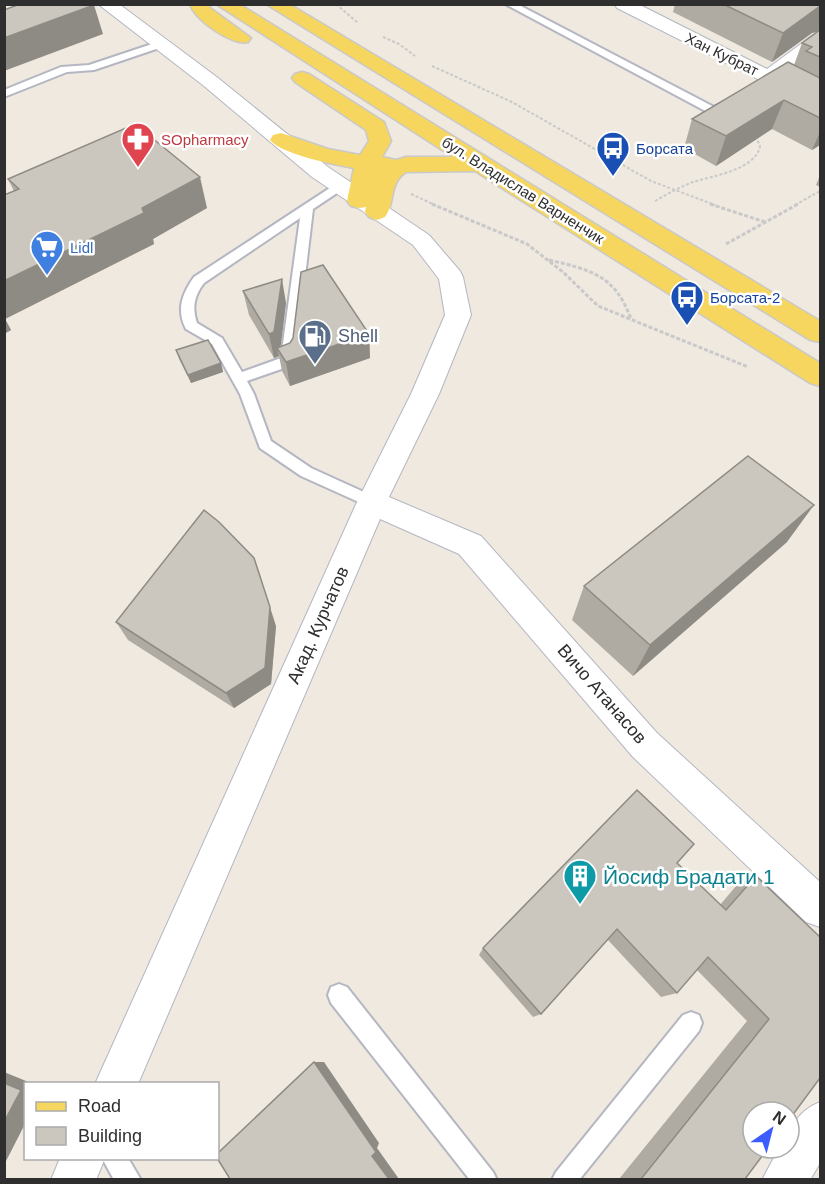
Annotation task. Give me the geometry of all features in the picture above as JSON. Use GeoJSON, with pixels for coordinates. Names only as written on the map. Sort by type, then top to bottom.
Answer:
{"type":"FeatureCollection","features":[{"type":"Feature","properties":{"kind":"main road"},"geometry":{"type":"LineString","coordinates":[[199,4],[201,12],[260,50]]}},
{"type":"Feature","properties":{"kind":"main road","name":"бул. Владислав Варненчик"},"geometry":{"type":"LineString","coordinates":[[225,4],[820,376]]}},
{"type":"Feature","properties":{"kind":"main road","name":"бул. Владислав Варненчик"},"geometry":{"type":"LineString","coordinates":[[274,4],[820,333]]}},
{"type":"Feature","properties":{"kind":"main road"},"geometry":{"type":"LineString","coordinates":[[289,69],[376,128],[380,141],[376,171],[358,199]]}},
{"type":"Feature","properties":{"kind":"main road"},"geometry":{"type":"LineString","coordinates":[[281,140],[376,171],[390,170],[406,164],[481,164]]}},
{"type":"Feature","properties":{"kind":"street","name":"Акад. Курчатов"},"geometry":{"type":"LineString","coordinates":[[107,4],[358,199],[421,240],[451,277],[458,315],[425,394],[372,502],[116,1082]]}},
{"type":"Feature","properties":{"kind":"street","name":"Хан Кубрат"},"geometry":{"type":"LineString","coordinates":[[623,4],[764,80],[820,103]]}},
{"type":"Feature","properties":{"kind":"street"},"geometry":{"type":"LineString","coordinates":[[764,80],[820,39]]}},
{"type":"Feature","properties":{"kind":"street","name":"Вичо Атанасов"},"geometry":{"type":"LineString","coordinates":[[372,502],[470,545],[645,745],[820,908]]}},
{"type":"Feature","properties":{"kind":"street"},"geometry":{"type":"LineString","coordinates":[[784,1179],[820,1124]]}},
{"type":"Feature","properties":{"kind":"street"},"geometry":{"type":"LineString","coordinates":[[74,1179],[82,1160]]}},
{"type":"Feature","properties":{"kind":"lane"},"geometry":{"type":"LineString","coordinates":[[509,4],[715,112],[742,94]]}},
{"type":"Feature","properties":{"kind":"lane"},"geometry":{"type":"LineString","coordinates":[[4,94],[65,69],[90,68],[161,45]]}},
{"type":"Feature","properties":{"kind":"lane"},"geometry":{"type":"LineString","coordinates":[[358,199],[307,208],[199,280],[190,291],[186,311],[191,326],[217,341],[247,394],[265,444],[306,472],[372,502]]}},
{"type":"Feature","properties":{"kind":"lane"},"geometry":{"type":"LineString","coordinates":[[238,379],[288,361],[307,208]]}},
{"type":"Feature","properties":{"kind":"lane"},"geometry":{"type":"LineString","coordinates":[[339,995],[484,1179]]}},
{"type":"Feature","properties":{"kind":"lane"},"geometry":{"type":"LineString","coordinates":[[564,1179],[691,1023]]}},
{"type":"Feature","properties":{"kind":"lane"},"geometry":{"type":"LineString","coordinates":[[115,1160],[129,1179]]}},
{"type":"Feature","properties":{"kind":"path"},"geometry":{"type":"LineString","coordinates":[[336,4],[361,25]]}},
{"type":"Feature","properties":{"kind":"path"},"geometry":{"type":"LineString","coordinates":[[374,33],[399,44],[416,57]]}},
{"type":"Feature","properties":{"kind":"path"},"geometry":{"type":"LineString","coordinates":[[425,63],[489,90],[595,151],[673,192],[765,222]]}},
{"type":"Feature","properties":{"kind":"path"},"geometry":{"type":"LineString","coordinates":[[646,206],[673,192],[754,159],[760,150],[760,141],[753,133],[715,112]]}},
{"type":"Feature","properties":{"kind":"path"},"geometry":{"type":"LineString","coordinates":[[376,171],[411,195],[527,244],[598,306],[757,371]]}},
{"type":"Feature","properties":{"kind":"path"},"geometry":{"type":"LineString","coordinates":[[723,247],[820,191]]}},
{"type":"Feature","properties":{"kind":"path"},"geometry":{"type":"LineString","coordinates":[[548,260],[586,268],[609,281],[626,299],[632,320]]}},
{"type":"Feature","properties":{"kind":"building"},"geometry":{"type":"Polygon","coordinates":[[[20,4],[94,5],[4,38],[4,10],[20,4]]]}},
{"type":"Feature","properties":{"kind":"building"},"geometry":{"type":"Polygon","coordinates":[[[723,4],[820,4],[820,6],[783,33],[723,4]]]}},
{"type":"Feature","properties":{"kind":"building"},"geometry":{"type":"Polygon","coordinates":[[[820,30],[820,57],[806,51],[812,47],[802,43],[820,30]]]}},
{"type":"Feature","properties":{"kind":"building"},"geometry":{"type":"Polygon","coordinates":[[[788,62],[820,78],[820,118],[784,100],[726,136],[692,119],[788,62]]]}},
{"type":"Feature","properties":{"kind":"building"},"geometry":{"type":"Polygon","coordinates":[[[135,124],[200,177],[142,208],[144,213],[4,281],[4,195],[19,189],[8,179],[135,124]]]}},
{"type":"Feature","properties":{"kind":"building"},"geometry":{"type":"Polygon","coordinates":[[[323,265],[369,334],[286,362],[277,348],[290,343],[293,338],[301,272],[323,265]]]}},
{"type":"Feature","properties":{"kind":"building"},"geometry":{"type":"Polygon","coordinates":[[[282,279],[274,332],[269,334],[243,291],[282,279]]]}},
{"type":"Feature","properties":{"kind":"building"},"geometry":{"type":"Polygon","coordinates":[[[208,340],[221,363],[188,375],[176,350],[208,340]]]}},
{"type":"Feature","properties":{"kind":"building"},"geometry":{"type":"Polygon","coordinates":[[[748,456],[814,505],[650,645],[584,586],[748,456]]]}},
{"type":"Feature","properties":{"kind":"building"},"geometry":{"type":"Polygon","coordinates":[[[204,510],[254,558],[270,607],[265,668],[226,693],[116,622],[204,510]]]}},
{"type":"Feature","properties":{"kind":"building"},"geometry":{"type":"Polygon","coordinates":[[[637,790],[694,844],[677,863],[726,910],[756,876],[820,937],[820,1078],[801,1104],[801,1100],[741,1100],[741,1160],[759,1160],[745,1179],[641,1179],[769,1019],[708,957],[677,993],[617,929],[541,1014],[483,948],[637,790]]]}},
{"type":"Feature","properties":{"kind":"building"},"geometry":{"type":"Polygon","coordinates":[[[314,1062],[376,1152],[372,1156],[389,1179],[230,1179],[218,1160],[219,1152],[314,1062]]]}},
{"type":"Feature","properties":{"kind":"building"},"geometry":{"type":"Polygon","coordinates":[[[4,1083],[21,1090],[4,1122],[4,1083]]]}},
{"type":"Feature","properties":{"kind":"place","name":"SOpharmacy"},"geometry":{"type":"Point","coordinates":[138,168]}},
{"type":"Feature","properties":{"kind":"place","name":"Борсата"},"geometry":{"type":"Point","coordinates":[613,177]}},
{"type":"Feature","properties":{"kind":"place","name":"Lidl"},"geometry":{"type":"Point","coordinates":[47,276]}},
{"type":"Feature","properties":{"kind":"place","name":"Борсата-2"},"geometry":{"type":"Point","coordinates":[687,326]}},
{"type":"Feature","properties":{"kind":"place","name":"Shell"},"geometry":{"type":"Point","coordinates":[315,365]}},
{"type":"Feature","properties":{"kind":"place","name":"Йосиф Брадати 1"},"geometry":{"type":"Point","coordinates":[580,905]}}]}
